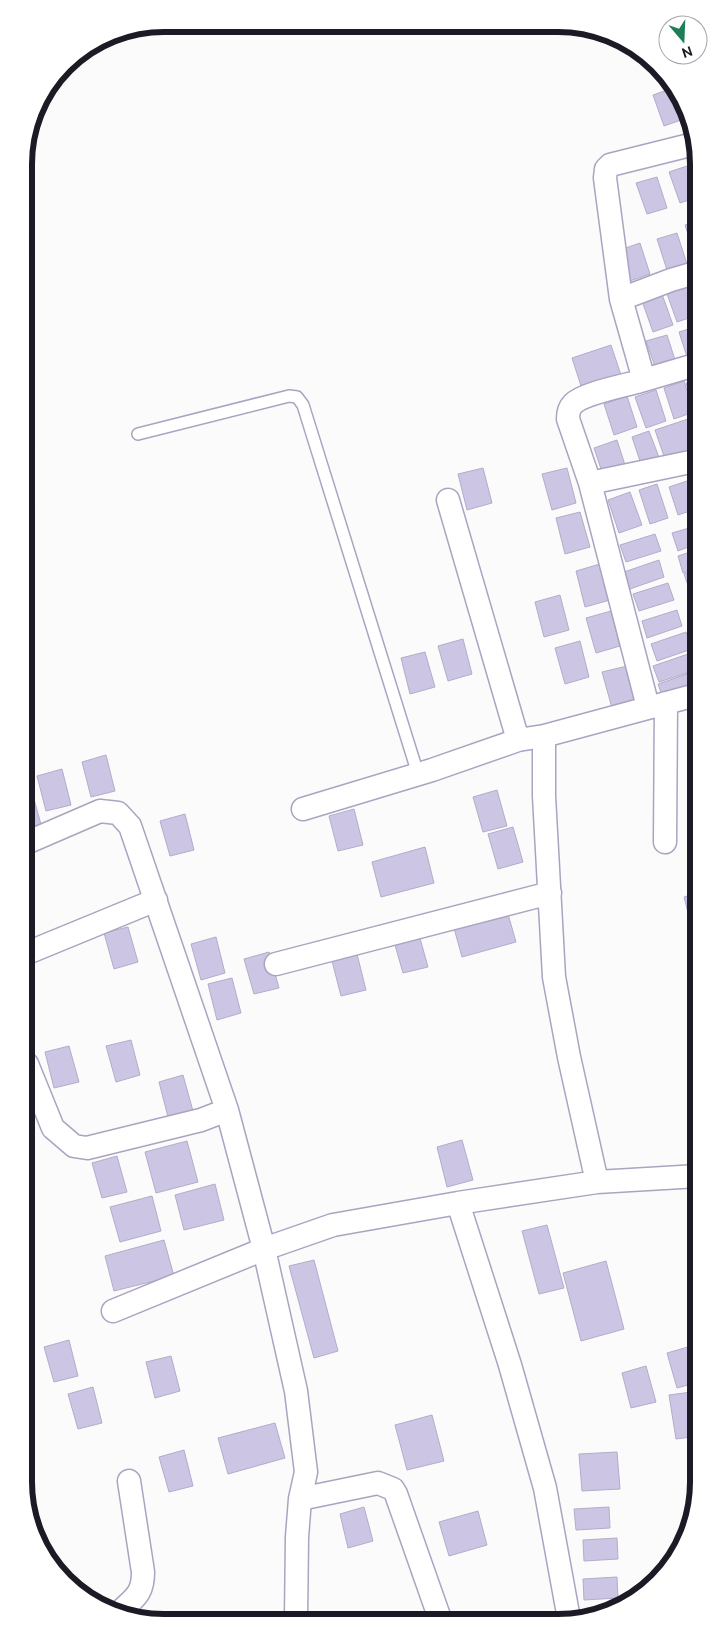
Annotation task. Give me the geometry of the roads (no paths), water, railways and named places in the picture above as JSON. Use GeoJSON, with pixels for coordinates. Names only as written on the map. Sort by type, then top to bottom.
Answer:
{"type":"FeatureCollection","features":[{"type":"Feature","properties":{"kind":"street"},"geometry":{"type":"LineString","coordinates":[[644,380],[620,300],[605,178],[606,169],[610,164],[689,145]]}},
{"type":"Feature","properties":{"kind":"street"},"geometry":{"type":"LineString","coordinates":[[620,300],[690,274]]}},
{"type":"Feature","properties":{"kind":"street"},"geometry":{"type":"LineString","coordinates":[[666,842],[657,705],[590,483],[568,419],[568,413],[574,403],[589,395],[690,366]]}},
{"type":"Feature","properties":{"kind":"street"},"geometry":{"type":"LineString","coordinates":[[590,483],[690,462]]}},
{"type":"Feature","properties":{"kind":"street"},"geometry":{"type":"LineString","coordinates":[[448,500],[518,740]]}},
{"type":"Feature","properties":{"kind":"street"},"geometry":{"type":"LineString","coordinates":[[303,809],[418,774],[518,740],[544,736],[690,696]]}},
{"type":"Feature","properties":{"kind":"street"},"geometry":{"type":"LineString","coordinates":[[544,736],[544,796],[554,977],[568,1057],[597,1182]]}},
{"type":"Feature","properties":{"kind":"street"},"geometry":{"type":"LineString","coordinates":[[32,840],[100,811],[118,813],[130,826],[156,900],[227,1110],[264,1249],[296,1391],[306,1472],[300,1499],[297,1537],[296,1614]]}},
{"type":"Feature","properties":{"kind":"street"},"geometry":{"type":"LineString","coordinates":[[276,964],[550,893]]}},
{"type":"Feature","properties":{"kind":"street"},"geometry":{"type":"LineString","coordinates":[[32,951],[156,900]]}},
{"type":"Feature","properties":{"kind":"street"},"geometry":{"type":"LineString","coordinates":[[32,1077],[53,1128],[74,1146],[87,1148],[201,1120],[227,1110]]}},
{"type":"Feature","properties":{"kind":"street"},"geometry":{"type":"LineString","coordinates":[[113,1311],[264,1249],[333,1225],[458,1203],[597,1182],[690,1176]]}},
{"type":"Feature","properties":{"kind":"street"},"geometry":{"type":"LineString","coordinates":[[458,1203],[510,1365],[545,1488],[568,1613]]}},
{"type":"Feature","properties":{"kind":"street"},"geometry":{"type":"LineString","coordinates":[[124,1608],[137,1595],[142,1586],[142,1572],[128,1481]]}},
{"type":"Feature","properties":{"kind":"street"},"geometry":{"type":"LineString","coordinates":[[300,1499],[378,1483],[393,1489],[438,1614]]}},
{"type":"Feature","properties":{"kind":"lane"},"geometry":{"type":"LineString","coordinates":[[138,434],[289,396],[297,397],[303,405],[418,774]]}}]}
